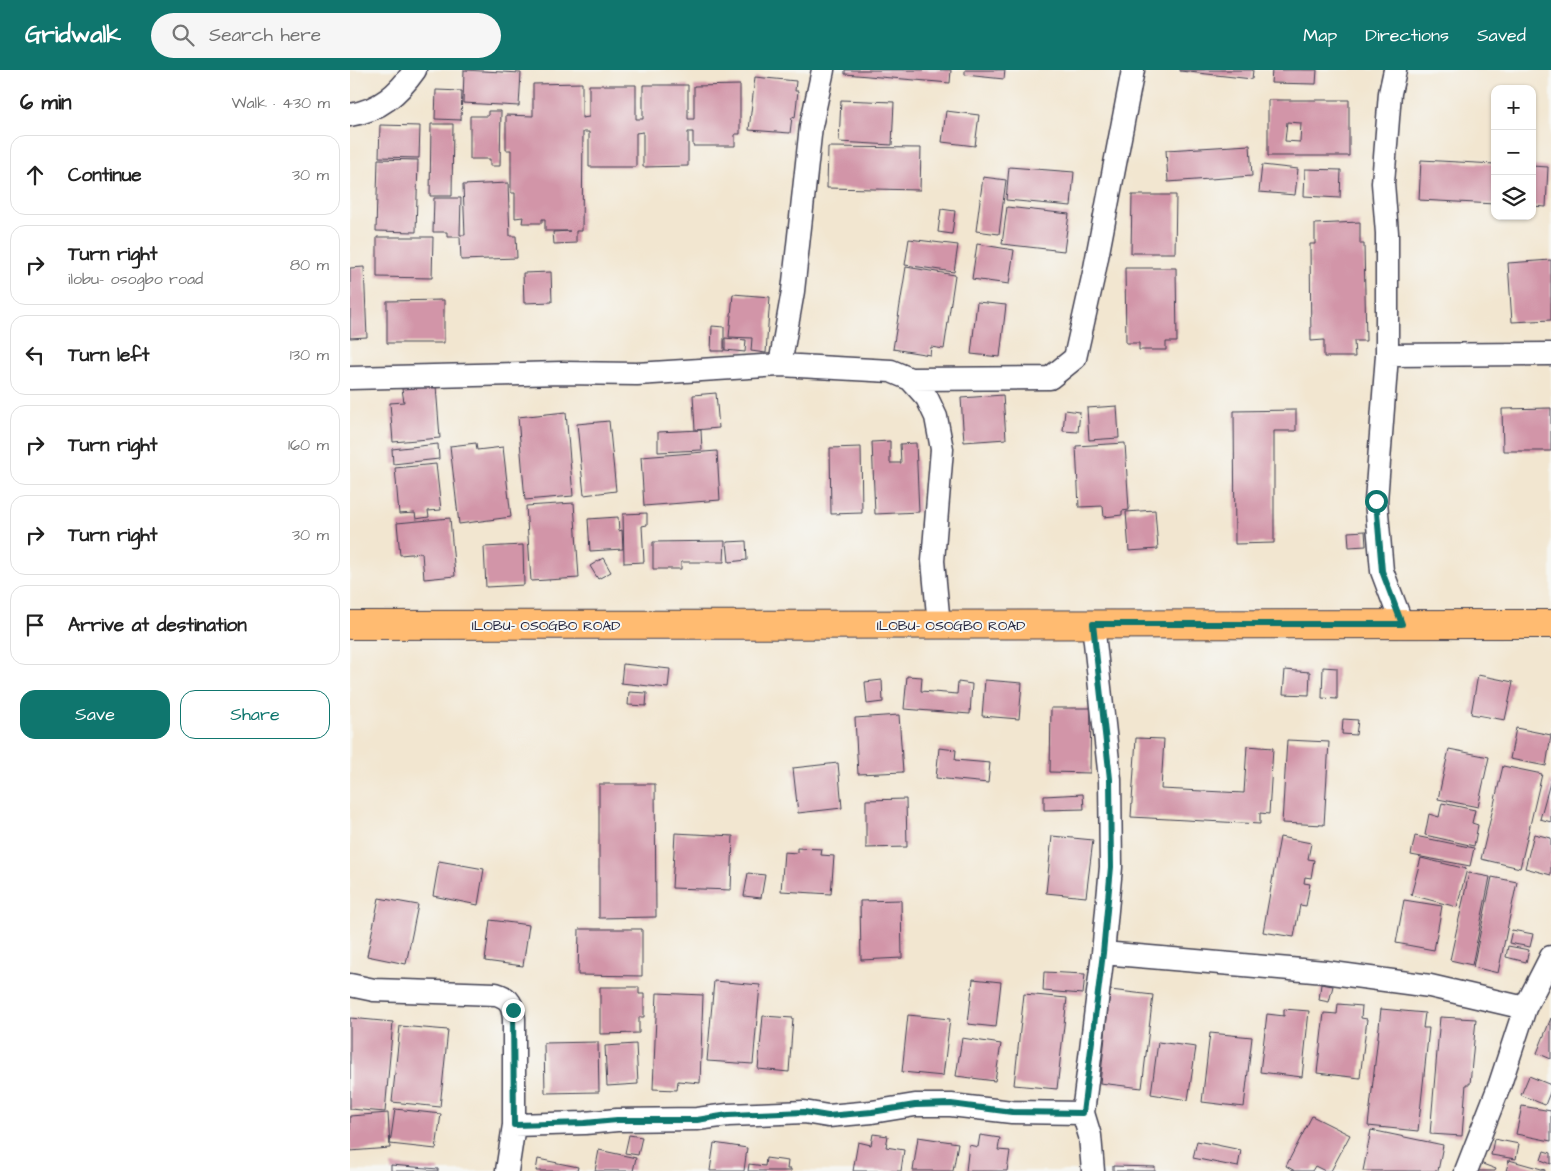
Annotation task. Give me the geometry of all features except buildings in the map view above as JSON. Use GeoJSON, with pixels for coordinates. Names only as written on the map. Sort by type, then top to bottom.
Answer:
{"type":"FeatureCollection","features":[{"type":"Feature","properties":{"kind":"main road","name":"ILOBU- OSOGBO ROAD"},"geometry":{"type":"LineString","coordinates":[[350,625],[1551,624]]}},
{"type":"Feature","properties":{"kind":"street"},"geometry":{"type":"LineString","coordinates":[[350,115],[362,113],[381,104],[401,89],[415,70]]}},
{"type":"Feature","properties":{"kind":"street"},"geometry":{"type":"LineString","coordinates":[[780,365],[793,291],[811,126],[823,70]]}},
{"type":"Feature","properties":{"kind":"street"},"geometry":{"type":"LineString","coordinates":[[350,378],[562,373],[637,374],[780,365],[891,371],[910,379],[1050,378],[1075,358],[1094,273],[1133,70]]}},
{"type":"Feature","properties":{"kind":"street"},"geometry":{"type":"LineString","coordinates":[[1395,70],[1390,93],[1384,183],[1387,233],[1387,355],[1376,501],[1382,571],[1402,624]]}},
{"type":"Feature","properties":{"kind":"street"},"geometry":{"type":"LineString","coordinates":[[1387,355],[1551,354]]}},
{"type":"Feature","properties":{"kind":"street"},"geometry":{"type":"LineString","coordinates":[[910,379],[928,398],[936,417],[942,449],[933,560],[939,625]]}},
{"type":"Feature","properties":{"kind":"street"},"geometry":{"type":"LineString","coordinates":[[1093,624],[1110,779],[1111,867],[1103,953],[1083,1113],[1090,1136],[1094,1171]]}},
{"type":"Feature","properties":{"kind":"street"},"geometry":{"type":"LineString","coordinates":[[1103,953],[1325,972],[1430,986],[1525,1008]]}},
{"type":"Feature","properties":{"kind":"street"},"geometry":{"type":"LineString","coordinates":[[1466,1171],[1500,1084],[1525,1008],[1551,957]]}},
{"type":"Feature","properties":{"kind":"street"},"geometry":{"type":"LineString","coordinates":[[350,985],[374,990],[496,994],[505,997],[511,1002],[513,1010],[514,1125],[507,1171]]}},
{"type":"Feature","properties":{"kind":"street"},"geometry":{"type":"LineString","coordinates":[[514,1125],[617,1120],[697,1120],[728,1115],[804,1112],[828,1116],[872,1112],[915,1105],[951,1104],[1012,1112],[1083,1113]]}},
{"type":"Feature","properties":{"kind":"route"},"geometry":{"type":"LineString","coordinates":[[513,1010],[514,1125],[617,1120],[697,1120],[728,1115],[804,1112],[828,1116],[872,1112],[915,1105],[951,1104],[1012,1112],[1083,1113],[1103,953],[1111,867],[1110,779],[1093,624],[1402,624],[1382,571],[1376,501]]}}]}
